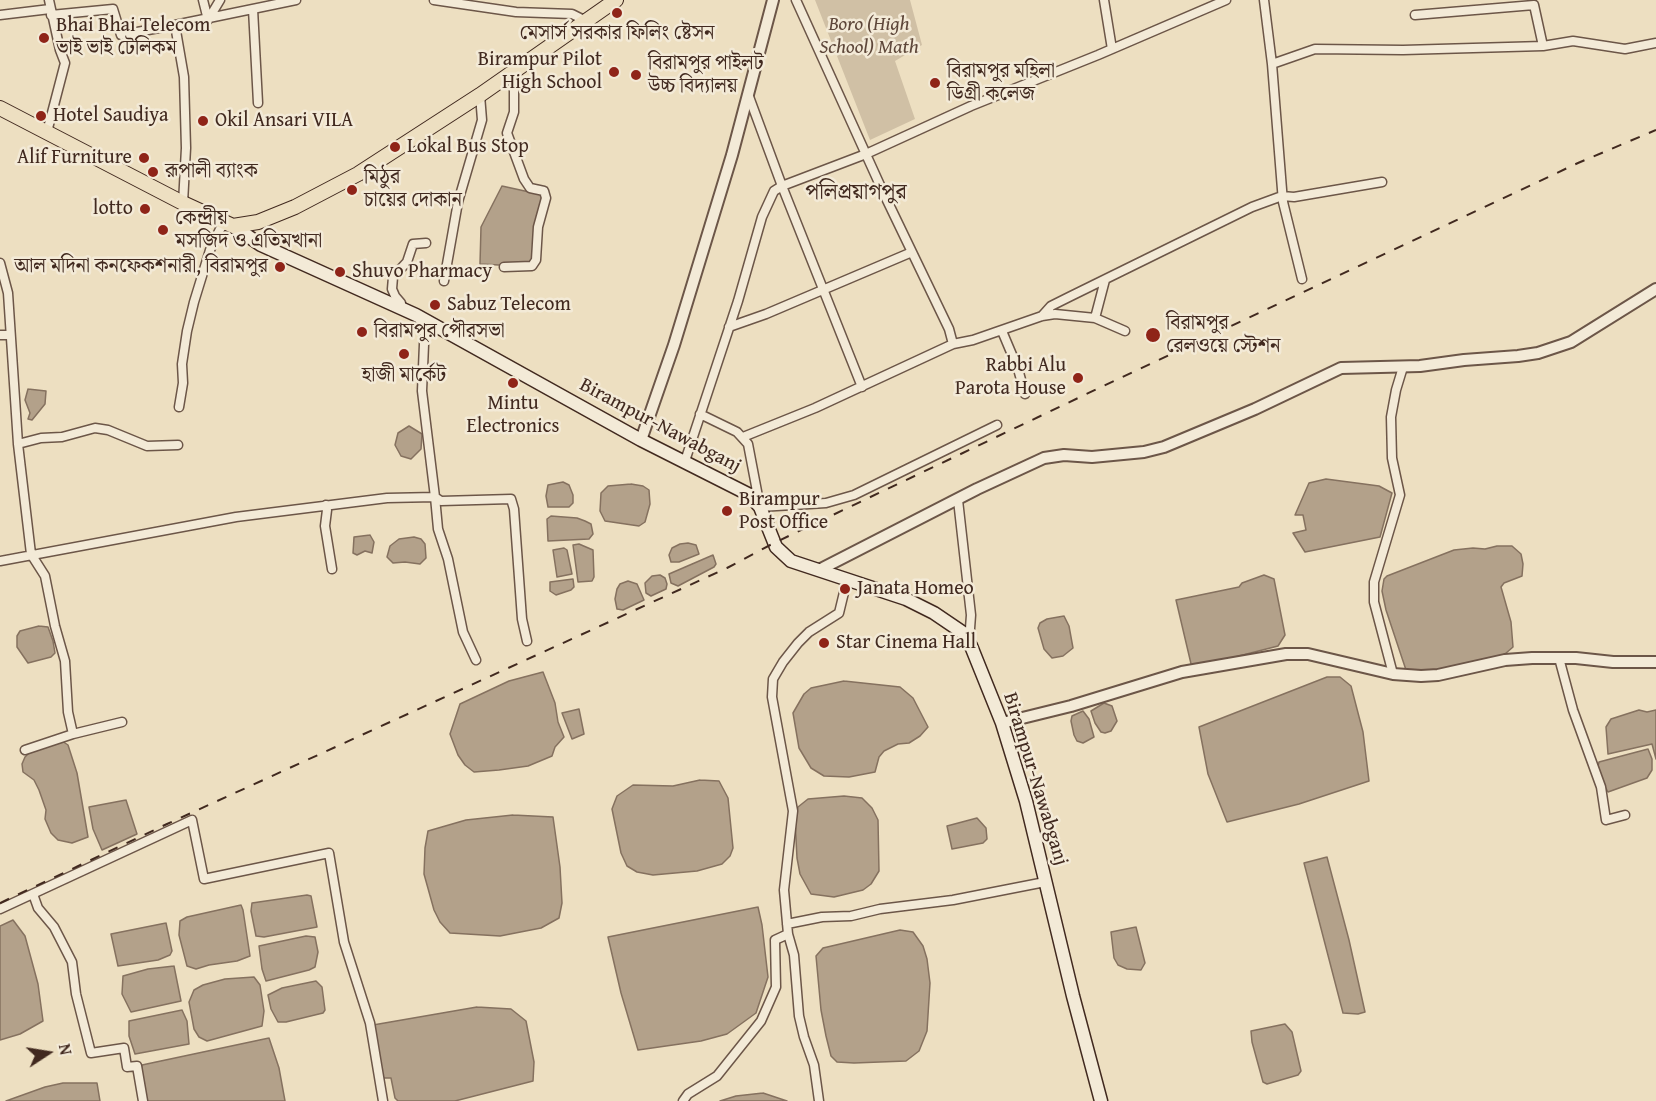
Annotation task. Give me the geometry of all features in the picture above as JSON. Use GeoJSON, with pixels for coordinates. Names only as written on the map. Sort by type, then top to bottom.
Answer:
{"type":"FeatureCollection","features":[{"type":"Feature","properties":{"kind":"main road"},"geometry":{"type":"LineString","coordinates":[[0,108],[183,203],[230,224],[258,222],[286,211],[344,182],[480,95],[616,0]]}},
{"type":"Feature","properties":{"kind":"main road","name":"Birampur-Nawabganj"},"geometry":{"type":"LineString","coordinates":[[230,224],[261,246],[425,321],[641,440],[685,460],[748,494],[760,507],[774,542],[782,554],[791,561],[906,599],[934,613],[962,632],[969,642],[1002,723],[1026,801],[1101,1101]]}},
{"type":"Feature","properties":{"kind":"street"},"geometry":{"type":"LineString","coordinates":[[203,0],[208,20]]}},
{"type":"Feature","properties":{"kind":"street"},"geometry":{"type":"LineString","coordinates":[[208,20],[220,0]]}},
{"type":"Feature","properties":{"kind":"street"},"geometry":{"type":"LineString","coordinates":[[0,15],[50,8],[113,4],[121,35],[208,20],[296,0]]}},
{"type":"Feature","properties":{"kind":"street"},"geometry":{"type":"LineString","coordinates":[[434,0],[516,12],[572,14],[586,21]]}},
{"type":"Feature","properties":{"kind":"street"},"geometry":{"type":"LineString","coordinates":[[641,440],[674,345],[732,155],[772,0]]}},
{"type":"Feature","properties":{"kind":"street"},"geometry":{"type":"LineString","coordinates":[[796,0],[949,329],[953,344]]}},
{"type":"Feature","properties":{"kind":"street"},"geometry":{"type":"LineString","coordinates":[[1104,0],[1112,49]]}},
{"type":"Feature","properties":{"kind":"street"},"geometry":{"type":"LineString","coordinates":[[685,460],[762,218],[774,191],[1226,0]]}},
{"type":"Feature","properties":{"kind":"street"},"geometry":{"type":"LineString","coordinates":[[1264,0],[1272,64],[1282,196],[1302,279]]}},
{"type":"Feature","properties":{"kind":"street"},"geometry":{"type":"LineString","coordinates":[[1415,15],[1534,3],[1543,46]]}},
{"type":"Feature","properties":{"kind":"street"},"geometry":{"type":"LineString","coordinates":[[47,132],[65,63],[50,8]]}},
{"type":"Feature","properties":{"kind":"street"},"geometry":{"type":"LineString","coordinates":[[253,9],[258,103]]}},
{"type":"Feature","properties":{"kind":"street"},"geometry":{"type":"LineString","coordinates":[[174,25],[184,77],[186,148],[183,203]]}},
{"type":"Feature","properties":{"kind":"street"},"geometry":{"type":"LineString","coordinates":[[1272,64],[1315,49],[1403,50],[1543,46],[1574,41],[1625,48],[1656,43]]}},
{"type":"Feature","properties":{"kind":"street"},"geometry":{"type":"LineString","coordinates":[[504,267],[532,266],[536,260],[538,227],[546,198],[544,191],[530,188],[524,178],[507,133],[514,112],[512,73]]}},
{"type":"Feature","properties":{"kind":"street"},"geometry":{"type":"LineString","coordinates":[[748,93],[782,186],[862,387]]}},
{"type":"Feature","properties":{"kind":"street"},"geometry":{"type":"LineString","coordinates":[[444,281],[458,202],[482,120],[480,95]]}},
{"type":"Feature","properties":{"kind":"street"},"geometry":{"type":"LineString","coordinates":[[1042,316],[1050,306],[1251,207],[1282,196],[1294,197],[1382,182]]}},
{"type":"Feature","properties":{"kind":"street"},"geometry":{"type":"LineString","coordinates":[[179,406],[187,331],[195,302],[210,250],[220,230],[230,224]]}},
{"type":"Feature","properties":{"kind":"street"},"geometry":{"type":"LineString","coordinates":[[401,309],[401,303],[392,289],[393,277],[407,262],[412,244],[426,243]]}},
{"type":"Feature","properties":{"kind":"street"},"geometry":{"type":"LineString","coordinates":[[729,327],[766,314],[912,252]]}},
{"type":"Feature","properties":{"kind":"street"},"geometry":{"type":"LineString","coordinates":[[0,263],[8,293],[18,444],[31,554],[45,576],[65,661],[68,712],[73,734]]}},
{"type":"Feature","properties":{"kind":"street"},"geometry":{"type":"LineString","coordinates":[[1095,318],[1105,280]]}},
{"type":"Feature","properties":{"kind":"street"},"geometry":{"type":"LineString","coordinates":[[819,570],[1044,458],[1064,455],[1092,457],[1144,452],[1164,447],[1255,409],[1341,368],[1420,366],[1538,353],[1571,342],[1656,289]]}},
{"type":"Feature","properties":{"kind":"street"},"geometry":{"type":"LineString","coordinates":[[743,437],[815,408],[953,344],[1002,331],[1042,316],[1055,314],[1095,318],[1125,331]]}},
{"type":"Feature","properties":{"kind":"street"},"geometry":{"type":"LineString","coordinates":[[425,321],[422,391],[438,529],[448,559],[463,632],[476,660]]}},
{"type":"Feature","properties":{"kind":"street"},"geometry":{"type":"LineString","coordinates":[[1002,331],[1018,369],[1025,394]]}},
{"type":"Feature","properties":{"kind":"street"},"geometry":{"type":"LineString","coordinates":[[0,335],[10,335]]}},
{"type":"Feature","properties":{"kind":"street"},"geometry":{"type":"LineString","coordinates":[[1393,674],[1374,602],[1374,582],[1400,495],[1392,458],[1391,417],[1403,367]]}},
{"type":"Feature","properties":{"kind":"street"},"geometry":{"type":"LineString","coordinates":[[700,414],[743,437],[748,444],[760,507],[826,503],[854,495],[997,424]]}},
{"type":"Feature","properties":{"kind":"street"},"geometry":{"type":"LineString","coordinates":[[18,444],[41,438],[62,437],[95,428],[108,430],[147,446],[178,445]]}},
{"type":"Feature","properties":{"kind":"street"},"geometry":{"type":"LineString","coordinates":[[0,561],[236,518],[326,505],[387,498],[435,497],[441,501],[511,499],[514,508],[522,619],[527,641]]}},
{"type":"Feature","properties":{"kind":"street"},"geometry":{"type":"LineString","coordinates":[[958,500],[971,615],[969,642]]}},
{"type":"Feature","properties":{"kind":"street"},"geometry":{"type":"LineString","coordinates":[[326,505],[325,526],[333,569]]}},
{"type":"Feature","properties":{"kind":"street"},"geometry":{"type":"LineString","coordinates":[[819,1101],[814,1065],[804,1037],[794,955],[788,934],[784,890],[793,812],[772,697],[773,679],[798,643],[809,632],[839,613],[847,580]]}},
{"type":"Feature","properties":{"kind":"street"},"geometry":{"type":"LineString","coordinates":[[1002,723],[1071,706],[1182,672],[1286,654],[1308,654],[1393,674],[1438,675],[1505,660],[1576,658],[1613,662],[1656,662]]}},
{"type":"Feature","properties":{"kind":"street"},"geometry":{"type":"LineString","coordinates":[[1559,658],[1573,710],[1602,787],[1606,820],[1625,815]]}},
{"type":"Feature","properties":{"kind":"street"},"geometry":{"type":"LineString","coordinates":[[25,750],[73,734],[122,722]]}},
{"type":"Feature","properties":{"kind":"street"},"geometry":{"type":"LineString","coordinates":[[0,909],[192,820],[204,879],[329,854],[344,942],[370,1023],[383,1101]]}},
{"type":"Feature","properties":{"kind":"street"},"geometry":{"type":"LineString","coordinates":[[787,924],[822,917],[851,916],[879,909],[953,900],[1046,882]]}},
{"type":"Feature","properties":{"kind":"street"},"geometry":{"type":"LineString","coordinates":[[33,894],[38,908],[54,927],[72,963],[76,994],[91,1053],[124,1048],[127,1067],[137,1066],[143,1101]]}},
{"type":"Feature","properties":{"kind":"street"},"geometry":{"type":"LineString","coordinates":[[683,1101],[688,1094],[717,1076],[761,1021],[776,987],[775,940],[788,934]]}},
{"type":"Feature","properties":{"kind":"green space","name":"Boro (High School) Math"},"geometry":{"type":"Polygon","coordinates":[[[815,0],[910,0],[922,45],[895,61],[915,119],[870,140],[815,0]]]}},
{"type":"Feature","properties":{"kind":"shaded area"},"geometry":{"type":"Polygon","coordinates":[[[502,186],[543,195],[533,263],[518,266],[480,264],[481,227],[502,186]]]}},
{"type":"Feature","properties":{"kind":"shaded area"},"geometry":{"type":"Polygon","coordinates":[[[28,389],[46,391],[45,404],[32,420],[28,419],[30,413],[25,400],[28,389]]]}},
{"type":"Feature","properties":{"kind":"shaded area"},"geometry":{"type":"Polygon","coordinates":[[[409,426],[422,434],[421,449],[411,459],[401,456],[395,445],[398,433],[409,426]]]}},
{"type":"Feature","properties":{"kind":"shaded area"},"geometry":{"type":"Polygon","coordinates":[[[1326,479],[1379,486],[1392,493],[1380,537],[1305,552],[1293,533],[1306,530],[1303,515],[1295,515],[1309,483],[1326,479]]]}},
{"type":"Feature","properties":{"kind":"shaded area"},"geometry":{"type":"Polygon","coordinates":[[[563,482],[569,485],[573,503],[569,507],[548,507],[546,496],[548,485],[563,482]]]}},
{"type":"Feature","properties":{"kind":"shaded area"},"geometry":{"type":"Polygon","coordinates":[[[631,484],[643,486],[649,490],[650,504],[645,522],[639,526],[605,521],[600,511],[601,493],[608,486],[631,484]]]}},
{"type":"Feature","properties":{"kind":"shaded area"},"geometry":{"type":"Polygon","coordinates":[[[551,516],[577,518],[585,521],[591,524],[593,534],[589,539],[548,541],[547,519],[551,516]]]}},
{"type":"Feature","properties":{"kind":"shaded area"},"geometry":{"type":"Polygon","coordinates":[[[370,535],[374,542],[372,553],[365,551],[357,555],[353,553],[354,537],[370,535]]]}},
{"type":"Feature","properties":{"kind":"shaded area"},"geometry":{"type":"Polygon","coordinates":[[[414,537],[421,539],[425,544],[426,558],[420,564],[393,563],[387,557],[390,546],[399,539],[414,537]]]}},
{"type":"Feature","properties":{"kind":"shaded area"},"geometry":{"type":"Polygon","coordinates":[[[688,543],[696,545],[699,554],[679,562],[671,562],[669,555],[672,548],[688,543]]]}},
{"type":"Feature","properties":{"kind":"shaded area"},"geometry":{"type":"Polygon","coordinates":[[[579,544],[593,550],[594,577],[592,581],[578,582],[573,545],[579,544]]]}},
{"type":"Feature","properties":{"kind":"shaded area"},"geometry":{"type":"Polygon","coordinates":[[[1512,546],[1521,554],[1523,564],[1522,576],[1504,583],[1501,587],[1511,622],[1513,647],[1505,654],[1492,659],[1430,671],[1406,670],[1386,610],[1382,591],[1384,579],[1454,550],[1485,549],[1512,546]]]}},
{"type":"Feature","properties":{"kind":"shaded area"},"geometry":{"type":"Polygon","coordinates":[[[564,548],[567,550],[572,574],[557,577],[553,550],[564,548]]]}},
{"type":"Feature","properties":{"kind":"shaded area"},"geometry":{"type":"Polygon","coordinates":[[[713,555],[716,564],[714,567],[678,586],[671,583],[669,574],[713,555]]]}},
{"type":"Feature","properties":{"kind":"shaded area"},"geometry":{"type":"Polygon","coordinates":[[[660,575],[665,578],[666,589],[651,596],[646,593],[645,583],[652,576],[660,575]]]}},
{"type":"Feature","properties":{"kind":"shaded area"},"geometry":{"type":"Polygon","coordinates":[[[1264,575],[1274,579],[1285,635],[1278,646],[1192,668],[1176,600],[1239,587],[1242,583],[1264,575]]]}},
{"type":"Feature","properties":{"kind":"shaded area"},"geometry":{"type":"Polygon","coordinates":[[[573,579],[574,587],[571,590],[556,595],[550,591],[550,582],[573,579]]]}},
{"type":"Feature","properties":{"kind":"shaded area"},"geometry":{"type":"Polygon","coordinates":[[[628,581],[637,584],[644,600],[623,610],[617,609],[615,599],[617,589],[620,584],[628,581]]]}},
{"type":"Feature","properties":{"kind":"shaded area"},"geometry":{"type":"Polygon","coordinates":[[[1064,616],[1069,626],[1073,648],[1063,656],[1052,658],[1044,649],[1038,628],[1040,623],[1047,619],[1064,616]]]}},
{"type":"Feature","properties":{"kind":"shaded area"},"geometry":{"type":"Polygon","coordinates":[[[39,626],[48,627],[55,653],[51,657],[28,663],[17,647],[17,636],[20,631],[39,626]]]}},
{"type":"Feature","properties":{"kind":"shaded area"},"geometry":{"type":"Polygon","coordinates":[[[543,672],[555,703],[558,722],[564,737],[555,747],[552,756],[528,766],[474,772],[458,755],[450,734],[460,704],[509,681],[543,672]]]}},
{"type":"Feature","properties":{"kind":"shaded area"},"geometry":{"type":"Polygon","coordinates":[[[1327,677],[1340,677],[1351,686],[1363,732],[1369,781],[1299,804],[1227,822],[1208,774],[1199,727],[1327,677]]]}},
{"type":"Feature","properties":{"kind":"shaded area"},"geometry":{"type":"Polygon","coordinates":[[[844,681],[900,687],[913,698],[928,727],[909,743],[898,744],[884,751],[879,757],[875,772],[849,777],[824,776],[811,768],[799,748],[793,713],[804,694],[811,688],[844,681]]]}},
{"type":"Feature","properties":{"kind":"shaded area"},"geometry":{"type":"Polygon","coordinates":[[[1104,703],[1112,706],[1117,721],[1111,731],[1105,733],[1101,732],[1095,723],[1091,711],[1104,703]]]}},
{"type":"Feature","properties":{"kind":"shaded area"},"geometry":{"type":"Polygon","coordinates":[[[579,709],[584,734],[572,739],[562,713],[579,709]]]}},
{"type":"Feature","properties":{"kind":"shaded area"},"geometry":{"type":"Polygon","coordinates":[[[1639,710],[1647,712],[1656,710],[1656,759],[1652,744],[1608,754],[1606,727],[1611,719],[1639,710]]]}},
{"type":"Feature","properties":{"kind":"shaded area"},"geometry":{"type":"Polygon","coordinates":[[[1083,711],[1089,719],[1094,737],[1083,743],[1077,741],[1071,721],[1072,716],[1083,711]]]}},
{"type":"Feature","properties":{"kind":"shaded area"},"geometry":{"type":"Polygon","coordinates":[[[62,741],[68,745],[77,773],[88,837],[72,843],[58,840],[51,833],[45,819],[46,810],[39,790],[34,780],[23,772],[22,764],[32,750],[62,741]]]}},
{"type":"Feature","properties":{"kind":"shaded area"},"geometry":{"type":"Polygon","coordinates":[[[1648,749],[1652,759],[1652,770],[1647,778],[1608,792],[1602,781],[1599,762],[1648,749]]]}},
{"type":"Feature","properties":{"kind":"shaded area"},"geometry":{"type":"Polygon","coordinates":[[[700,780],[719,781],[728,798],[733,848],[730,856],[722,864],[697,871],[653,875],[637,872],[627,866],[621,853],[612,809],[617,796],[633,785],[673,786],[700,780]]]}},
{"type":"Feature","properties":{"kind":"shaded area"},"geometry":{"type":"Polygon","coordinates":[[[844,796],[862,798],[872,808],[878,820],[879,871],[871,884],[863,890],[834,897],[811,894],[800,874],[797,858],[795,820],[798,807],[808,799],[844,796]]]}},
{"type":"Feature","properties":{"kind":"shaded area"},"geometry":{"type":"Polygon","coordinates":[[[126,800],[137,834],[102,850],[93,829],[89,807],[126,800]]]}},
{"type":"Feature","properties":{"kind":"shaded area"},"geometry":{"type":"Polygon","coordinates":[[[513,815],[553,817],[560,867],[562,903],[559,918],[541,928],[500,936],[450,933],[440,922],[434,910],[424,874],[428,831],[466,820],[513,815]]]}},
{"type":"Feature","properties":{"kind":"shaded area"},"geometry":{"type":"Polygon","coordinates":[[[977,818],[986,828],[987,839],[983,843],[952,849],[947,826],[977,818]]]}},
{"type":"Feature","properties":{"kind":"shaded area"},"geometry":{"type":"Polygon","coordinates":[[[1327,857],[1365,1012],[1358,1014],[1343,1013],[1304,863],[1327,857]]]}},
{"type":"Feature","properties":{"kind":"shaded area"},"geometry":{"type":"Polygon","coordinates":[[[311,896],[317,927],[264,937],[256,936],[251,911],[252,903],[311,896]]]}},
{"type":"Feature","properties":{"kind":"shaded area"},"geometry":{"type":"Polygon","coordinates":[[[241,905],[250,956],[237,961],[196,969],[187,966],[179,935],[180,921],[187,917],[241,905]]]}},
{"type":"Feature","properties":{"kind":"shaded area"},"geometry":{"type":"Polygon","coordinates":[[[758,907],[768,977],[756,1013],[727,1034],[701,1041],[638,1050],[621,993],[608,937],[758,907]]]}},
{"type":"Feature","properties":{"kind":"shaded area"},"geometry":{"type":"Polygon","coordinates":[[[13,920],[25,936],[38,984],[43,1021],[20,1034],[0,1040],[0,926],[13,920]]]}},
{"type":"Feature","properties":{"kind":"shaded area"},"geometry":{"type":"Polygon","coordinates":[[[166,923],[172,951],[170,955],[158,960],[118,966],[111,934],[166,923]]]}},
{"type":"Feature","properties":{"kind":"shaded area"},"geometry":{"type":"Polygon","coordinates":[[[1136,927],[1145,963],[1141,970],[1127,969],[1118,965],[1114,958],[1111,932],[1136,927]]]}},
{"type":"Feature","properties":{"kind":"shaded area"},"geometry":{"type":"Polygon","coordinates":[[[900,930],[913,932],[923,946],[927,959],[930,983],[927,1031],[919,1051],[906,1061],[837,1062],[831,1056],[826,1036],[816,956],[823,948],[900,930]]]}},
{"type":"Feature","properties":{"kind":"shaded area"},"geometry":{"type":"Polygon","coordinates":[[[306,936],[315,937],[318,952],[315,967],[266,981],[259,946],[306,936]]]}},
{"type":"Feature","properties":{"kind":"shaded area"},"geometry":{"type":"Polygon","coordinates":[[[174,966],[181,1001],[131,1012],[122,994],[123,976],[148,969],[174,966]]]}},
{"type":"Feature","properties":{"kind":"shaded area"},"geometry":{"type":"Polygon","coordinates":[[[254,977],[260,985],[264,1011],[262,1026],[207,1041],[199,1037],[194,1029],[189,1002],[194,990],[225,979],[254,977]]]}},
{"type":"Feature","properties":{"kind":"shaded area"},"geometry":{"type":"Polygon","coordinates":[[[316,981],[322,987],[325,1010],[323,1013],[278,1022],[271,1009],[268,995],[282,988],[316,981]]]}},
{"type":"Feature","properties":{"kind":"shaded area"},"geometry":{"type":"Polygon","coordinates":[[[477,1007],[511,1009],[526,1021],[534,1062],[533,1081],[455,1101],[398,1101],[395,1098],[391,1078],[383,1078],[373,1025],[477,1007]]]}},
{"type":"Feature","properties":{"kind":"shaded area"},"geometry":{"type":"Polygon","coordinates":[[[182,1010],[187,1021],[189,1044],[135,1054],[129,1036],[129,1021],[182,1010]]]}},
{"type":"Feature","properties":{"kind":"shaded area"},"geometry":{"type":"Polygon","coordinates":[[[1285,1024],[1292,1032],[1301,1071],[1298,1075],[1267,1084],[1263,1082],[1251,1031],[1285,1024]]]}},
{"type":"Feature","properties":{"kind":"shaded area"},"geometry":{"type":"Polygon","coordinates":[[[269,1038],[279,1068],[285,1101],[146,1101],[142,1065],[269,1038]]]}},
{"type":"Feature","properties":{"kind":"shaded area"},"geometry":{"type":"Polygon","coordinates":[[[63,1083],[97,1083],[100,1101],[6,1101],[45,1087],[63,1083]]]}},
{"type":"Feature","properties":{"kind":"shaded area"},"geometry":{"type":"Polygon","coordinates":[[[763,1093],[787,1101],[720,1101],[736,1096],[763,1093]]]}},
{"type":"Feature","properties":{"kind":"railway"},"geometry":{"type":"LineString","coordinates":[[0,903],[167,824],[727,568],[774,543],[1097,389],[1578,163],[1656,130]]}},
{"type":"Feature","properties":{"kind":"place","name":"মেসার্স সরকার ফিলিং ষ্টেসন"},"geometry":{"type":"Point","coordinates":[617,13]}},
{"type":"Feature","properties":{"kind":"place","name":"Bhai Bhai Telecom ভাই ভাই টেলিকম"},"geometry":{"type":"Point","coordinates":[44,38]}},
{"type":"Feature","properties":{"kind":"place","name":"Birampur Pilot High School"},"geometry":{"type":"Point","coordinates":[614,72]}},
{"type":"Feature","properties":{"kind":"place","name":"বিরামপুর পাইলট উচ্চ বিদ্যালয়"},"geometry":{"type":"Point","coordinates":[636,75]}},
{"type":"Feature","properties":{"kind":"place","name":"বিরামপুর মহিলা ডিগ্রী কলেজ"},"geometry":{"type":"Point","coordinates":[935,83]}},
{"type":"Feature","properties":{"kind":"place","name":"Hotel Saudiya"},"geometry":{"type":"Point","coordinates":[41,116]}},
{"type":"Feature","properties":{"kind":"place","name":"Okil Ansari VILA"},"geometry":{"type":"Point","coordinates":[203,121]}},
{"type":"Feature","properties":{"kind":"place","name":"Lokal Bus Stop"},"geometry":{"type":"Point","coordinates":[395,147]}},
{"type":"Feature","properties":{"kind":"place","name":"Alif Furniture"},"geometry":{"type":"Point","coordinates":[144,158]}},
{"type":"Feature","properties":{"kind":"place","name":"রূপালী ব্যাংক"},"geometry":{"type":"Point","coordinates":[153,172]}},
{"type":"Feature","properties":{"kind":"place","name":"মিঠুর চায়ের দোকান"},"geometry":{"type":"Point","coordinates":[352,190]}},
{"type":"Feature","properties":{"kind":"place","name":"lotto"},"geometry":{"type":"Point","coordinates":[145,209]}},
{"type":"Feature","properties":{"kind":"place","name":"কেন্দ্রীয় মসজিদ ও এতিমখানা"},"geometry":{"type":"Point","coordinates":[163,230]}},
{"type":"Feature","properties":{"kind":"place","name":"আল মদিনা কনফেকশনারী, বিরামপুর"},"geometry":{"type":"Point","coordinates":[280,267]}},
{"type":"Feature","properties":{"kind":"place","name":"Shuvo Pharmacy"},"geometry":{"type":"Point","coordinates":[340,272]}},
{"type":"Feature","properties":{"kind":"place","name":"Sabuz Telecom"},"geometry":{"type":"Point","coordinates":[435,305]}},
{"type":"Feature","properties":{"kind":"place","name":"বিরামপুর পৌরসভা"},"geometry":{"type":"Point","coordinates":[362,332]}},
{"type":"Feature","properties":{"kind":"place","name":"বিরামপুর রেলওয়ে স্টেশন"},"geometry":{"type":"Point","coordinates":[1153,335]}},
{"type":"Feature","properties":{"kind":"place","name":"হাজী মার্কেট"},"geometry":{"type":"Point","coordinates":[404,354]}},
{"type":"Feature","properties":{"kind":"place","name":"Rabbi Alu Parota House"},"geometry":{"type":"Point","coordinates":[1078,378]}},
{"type":"Feature","properties":{"kind":"place","name":"Mintu Electronics"},"geometry":{"type":"Point","coordinates":[513,383]}},
{"type":"Feature","properties":{"kind":"place","name":"Birampur Post Office"},"geometry":{"type":"Point","coordinates":[727,511]}},
{"type":"Feature","properties":{"kind":"place","name":"Janata Homeo"},"geometry":{"type":"Point","coordinates":[845,589]}},
{"type":"Feature","properties":{"kind":"place","name":"Star Cinema Hall"},"geometry":{"type":"Point","coordinates":[824,643]}},
{"type":"Feature","properties":{"kind":"district","name":"পলিপ্রয়াগপুর"},"geometry":{"type":"Point","coordinates":[856,193]}}]}
